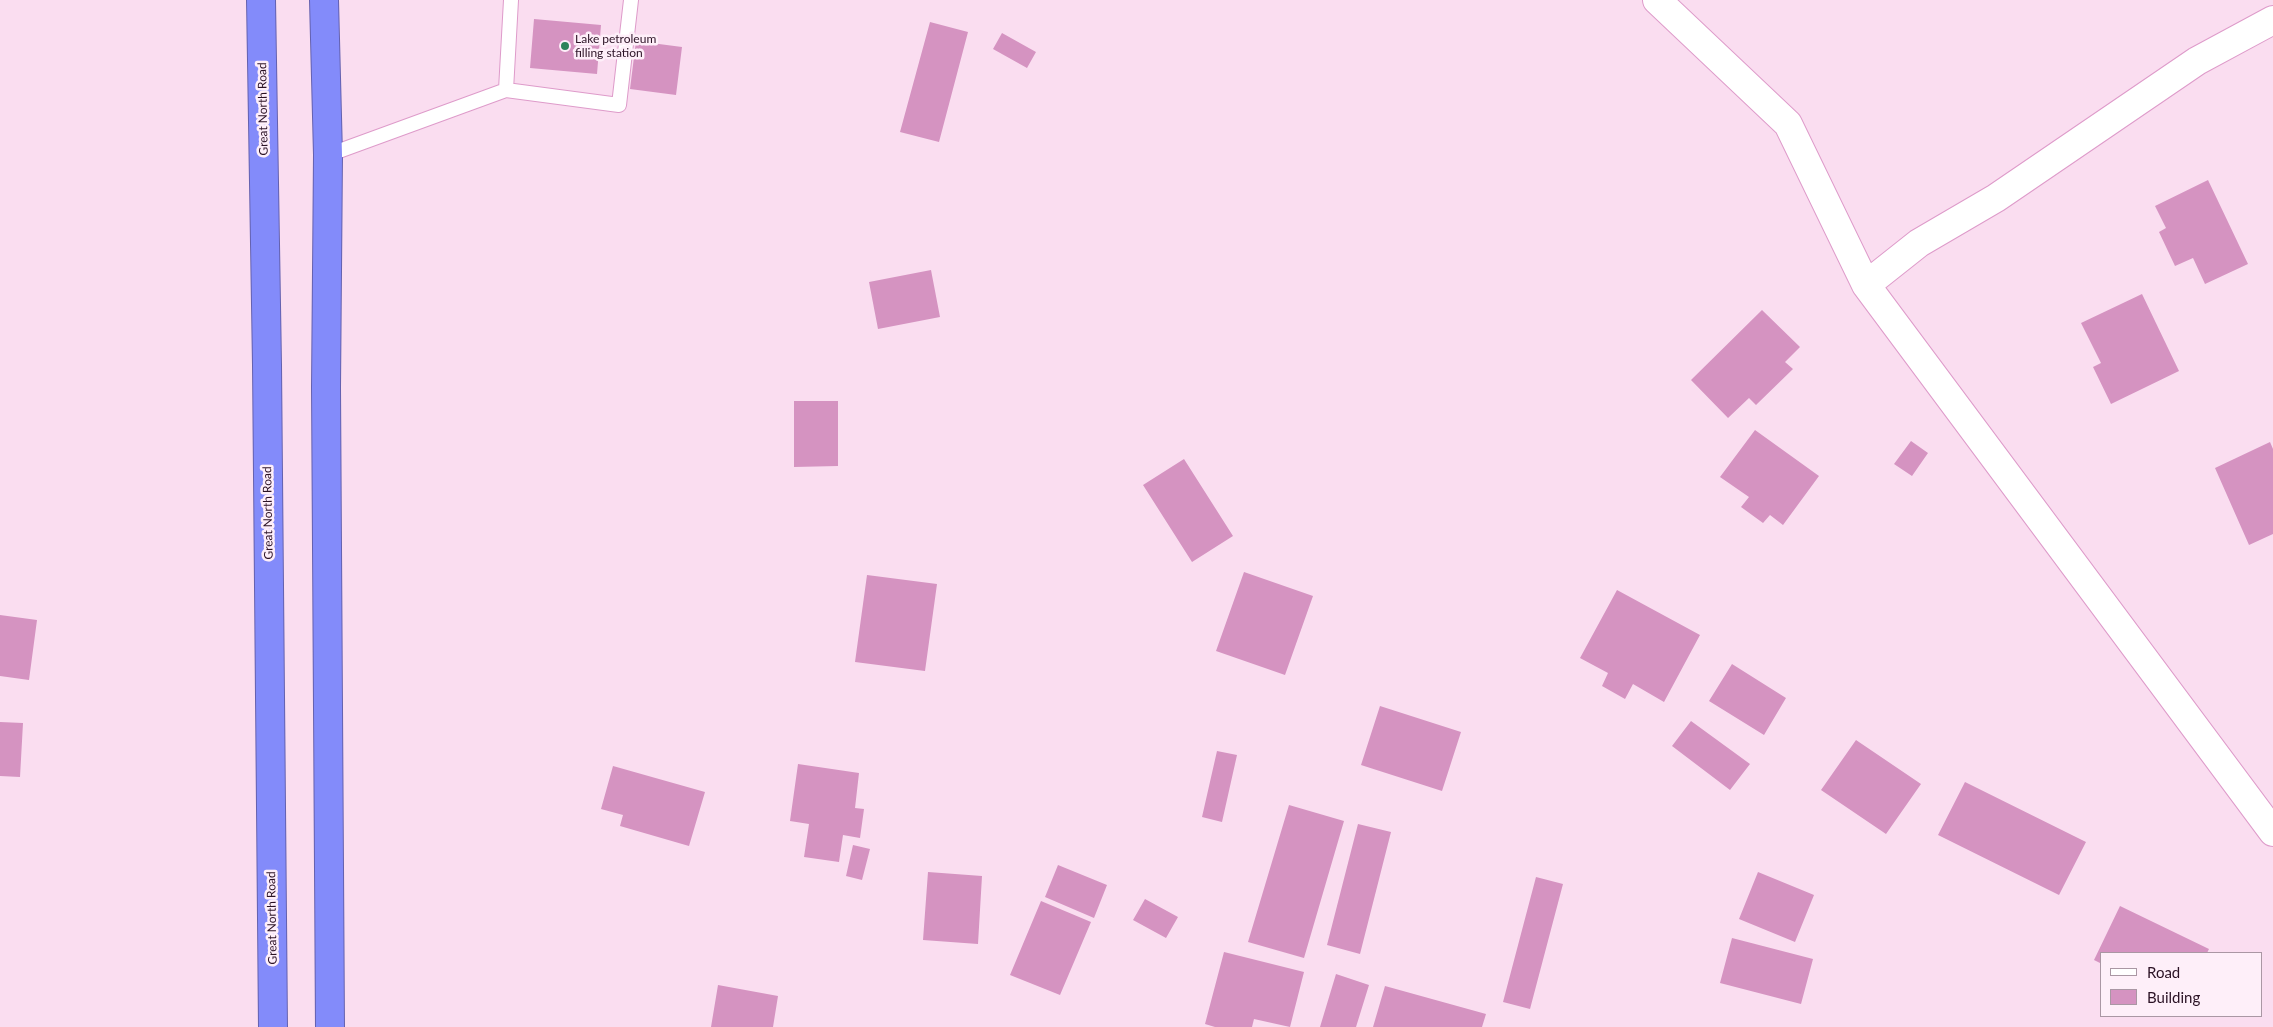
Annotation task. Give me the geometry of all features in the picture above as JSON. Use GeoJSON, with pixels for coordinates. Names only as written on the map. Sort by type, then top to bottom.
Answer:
{"type":"FeatureCollection","features":[{"type":"Feature","properties":{"kind":"highway","name":"Great North Road"},"geometry":{"type":"LineString","coordinates":[[261,0],[267,384],[273,1027]]}},
{"type":"Feature","properties":{"kind":"highway"},"geometry":{"type":"LineString","coordinates":[[324,0],[328,155],[326,397],[330,1027]]}},
{"type":"Feature","properties":{"kind":"street"},"geometry":{"type":"LineString","coordinates":[[1657,0],[1788,124],[1866,285],[2273,832]]}},
{"type":"Feature","properties":{"kind":"street"},"geometry":{"type":"LineString","coordinates":[[1866,285],[1919,243],[1996,198],[2197,62],[2273,20]]}},
{"type":"Feature","properties":{"kind":"lane"},"geometry":{"type":"LineString","coordinates":[[506,90],[511,0]]}},
{"type":"Feature","properties":{"kind":"lane"},"geometry":{"type":"LineString","coordinates":[[328,155],[506,90],[619,105],[632,0]]}},
{"type":"Feature","properties":{"kind":"building","name":"Lake petroleum filling station"},"geometry":{"type":"Polygon","coordinates":[[[534,19],[601,25],[597,74],[530,68],[534,19]]]}},
{"type":"Feature","properties":{"kind":"building"},"geometry":{"type":"Polygon","coordinates":[[[930,22],[968,32],[939,142],[900,132],[930,22]]]}},
{"type":"Feature","properties":{"kind":"building"},"geometry":{"type":"Polygon","coordinates":[[[1002,33],[1036,52],[1027,68],[993,49],[1002,33]]]}},
{"type":"Feature","properties":{"kind":"building"},"geometry":{"type":"Polygon","coordinates":[[[636,41],[682,47],[676,95],[630,89],[636,41]]]}},
{"type":"Feature","properties":{"kind":"building"},"geometry":{"type":"Polygon","coordinates":[[[2208,180],[2248,264],[2205,284],[2193,258],[2175,266],[2159,232],[2166,228],[2155,206],[2208,180]]]}},
{"type":"Feature","properties":{"kind":"building"},"geometry":{"type":"Polygon","coordinates":[[[931,270],[940,317],[878,329],[869,282],[931,270]]]}},
{"type":"Feature","properties":{"kind":"building"},"geometry":{"type":"Polygon","coordinates":[[[2142,294],[2179,371],[2111,404],[2093,367],[2101,363],[2081,323],[2142,294]]]}},
{"type":"Feature","properties":{"kind":"building"},"geometry":{"type":"Polygon","coordinates":[[[1762,310],[1800,347],[1785,362],[1793,369],[1756,405],[1749,398],[1728,418],[1691,380],[1762,310]]]}},
{"type":"Feature","properties":{"kind":"building"},"geometry":{"type":"Polygon","coordinates":[[[794,401],[838,401],[838,466],[794,467],[794,401]]]}},
{"type":"Feature","properties":{"kind":"building"},"geometry":{"type":"Polygon","coordinates":[[[1755,430],[1819,476],[1783,525],[1770,515],[1763,523],[1741,507],[1749,497],[1720,477],[1755,430]]]}},
{"type":"Feature","properties":{"kind":"building"},"geometry":{"type":"Polygon","coordinates":[[[1911,441],[1928,453],[1912,476],[1894,464],[1911,441]]]}},
{"type":"Feature","properties":{"kind":"building"},"geometry":{"type":"Polygon","coordinates":[[[2270,442],[2273,449],[2273,534],[2249,545],[2215,468],[2270,442]]]}},
{"type":"Feature","properties":{"kind":"building"},"geometry":{"type":"Polygon","coordinates":[[[1184,459],[1233,536],[1192,562],[1143,485],[1184,459]]]}},
{"type":"Feature","properties":{"kind":"building"},"geometry":{"type":"Polygon","coordinates":[[[1244,572],[1313,596],[1285,675],[1216,651],[1244,572]]]}},
{"type":"Feature","properties":{"kind":"building"},"geometry":{"type":"Polygon","coordinates":[[[867,575],[937,584],[925,671],[855,662],[867,575]]]}},
{"type":"Feature","properties":{"kind":"building"},"geometry":{"type":"Polygon","coordinates":[[[1617,590],[1700,635],[1664,702],[1633,684],[1625,699],[1602,686],[1608,673],[1580,658],[1617,590]]]}},
{"type":"Feature","properties":{"kind":"building"},"geometry":{"type":"Polygon","coordinates":[[[0,615],[37,620],[29,680],[0,676],[0,615]]]}},
{"type":"Feature","properties":{"kind":"building"},"geometry":{"type":"Polygon","coordinates":[[[1732,664],[1786,698],[1764,735],[1709,701],[1732,664]]]}},
{"type":"Feature","properties":{"kind":"building"},"geometry":{"type":"Polygon","coordinates":[[[1380,706],[1461,732],[1442,791],[1361,765],[1380,706]]]}},
{"type":"Feature","properties":{"kind":"building"},"geometry":{"type":"Polygon","coordinates":[[[1691,721],[1750,764],[1730,790],[1672,746],[1691,721]]]}},
{"type":"Feature","properties":{"kind":"building"},"geometry":{"type":"Polygon","coordinates":[[[0,722],[23,723],[20,777],[0,776],[0,722]]]}},
{"type":"Feature","properties":{"kind":"building"},"geometry":{"type":"Polygon","coordinates":[[[1856,740],[1921,784],[1886,834],[1821,790],[1856,740]]]}},
{"type":"Feature","properties":{"kind":"building"},"geometry":{"type":"Polygon","coordinates":[[[1217,751],[1237,755],[1222,822],[1202,817],[1217,751]]]}},
{"type":"Feature","properties":{"kind":"building"},"geometry":{"type":"Polygon","coordinates":[[[798,764],[859,773],[855,808],[864,809],[860,838],[843,835],[839,862],[804,857],[809,824],[790,821],[798,764]]]}},
{"type":"Feature","properties":{"kind":"building"},"geometry":{"type":"Polygon","coordinates":[[[613,766],[705,792],[689,846],[620,826],[623,815],[601,809],[613,766]]]}},
{"type":"Feature","properties":{"kind":"building"},"geometry":{"type":"Polygon","coordinates":[[[1965,782],[2086,842],[2059,895],[1938,835],[1965,782]]]}},
{"type":"Feature","properties":{"kind":"building"},"geometry":{"type":"Polygon","coordinates":[[[1289,805],[1344,821],[1304,958],[1248,942],[1289,805]]]}},
{"type":"Feature","properties":{"kind":"building"},"geometry":{"type":"Polygon","coordinates":[[[1358,824],[1391,832],[1360,954],[1327,945],[1358,824]]]}},
{"type":"Feature","properties":{"kind":"building"},"geometry":{"type":"Polygon","coordinates":[[[853,845],[870,849],[862,880],[846,876],[853,845]]]}},
{"type":"Feature","properties":{"kind":"building"},"geometry":{"type":"Polygon","coordinates":[[[1058,865],[1107,885],[1094,918],[1045,897],[1058,865]]]}},
{"type":"Feature","properties":{"kind":"building"},"geometry":{"type":"Polygon","coordinates":[[[928,872],[982,876],[978,944],[923,940],[928,872]]]}},
{"type":"Feature","properties":{"kind":"building"},"geometry":{"type":"Polygon","coordinates":[[[1758,872],[1814,895],[1795,942],[1739,919],[1758,872]]]}},
{"type":"Feature","properties":{"kind":"building"},"geometry":{"type":"Polygon","coordinates":[[[1536,877],[1563,884],[1530,1009],[1503,1002],[1536,877]]]}},
{"type":"Feature","properties":{"kind":"building"},"geometry":{"type":"Polygon","coordinates":[[[1145,899],[1178,917],[1166,938],[1133,920],[1145,899]]]}},
{"type":"Feature","properties":{"kind":"building"},"geometry":{"type":"Polygon","coordinates":[[[1041,901],[1091,922],[1060,995],[1010,975],[1041,901]]]}},
{"type":"Feature","properties":{"kind":"building"},"geometry":{"type":"Polygon","coordinates":[[[2120,906],[2209,949],[2208,952],[2100,952],[2100,963],[2094,960],[2120,906]]]}},
{"type":"Feature","properties":{"kind":"building"},"geometry":{"type":"Polygon","coordinates":[[[1732,938],[1813,959],[1801,1004],[1720,983],[1732,938]]]}},
{"type":"Feature","properties":{"kind":"building"},"geometry":{"type":"Polygon","coordinates":[[[1224,952],[1304,972],[1290,1027],[1254,1019],[1252,1027],[1215,1027],[1205,1024],[1224,952]]]}},
{"type":"Feature","properties":{"kind":"building"},"geometry":{"type":"Polygon","coordinates":[[[1336,974],[1369,985],[1356,1027],[1320,1027],[1336,974]]]}},
{"type":"Feature","properties":{"kind":"building"},"geometry":{"type":"Polygon","coordinates":[[[718,985],[778,996],[773,1027],[711,1027],[718,985]]]}},
{"type":"Feature","properties":{"kind":"building"},"geometry":{"type":"Polygon","coordinates":[[[1385,986],[1486,1014],[1482,1027],[1373,1027],[1385,986]]]}},
{"type":"Feature","properties":{"kind":"place","name":"Lake petroleum filling station"},"geometry":{"type":"Point","coordinates":[565,46]}}]}
